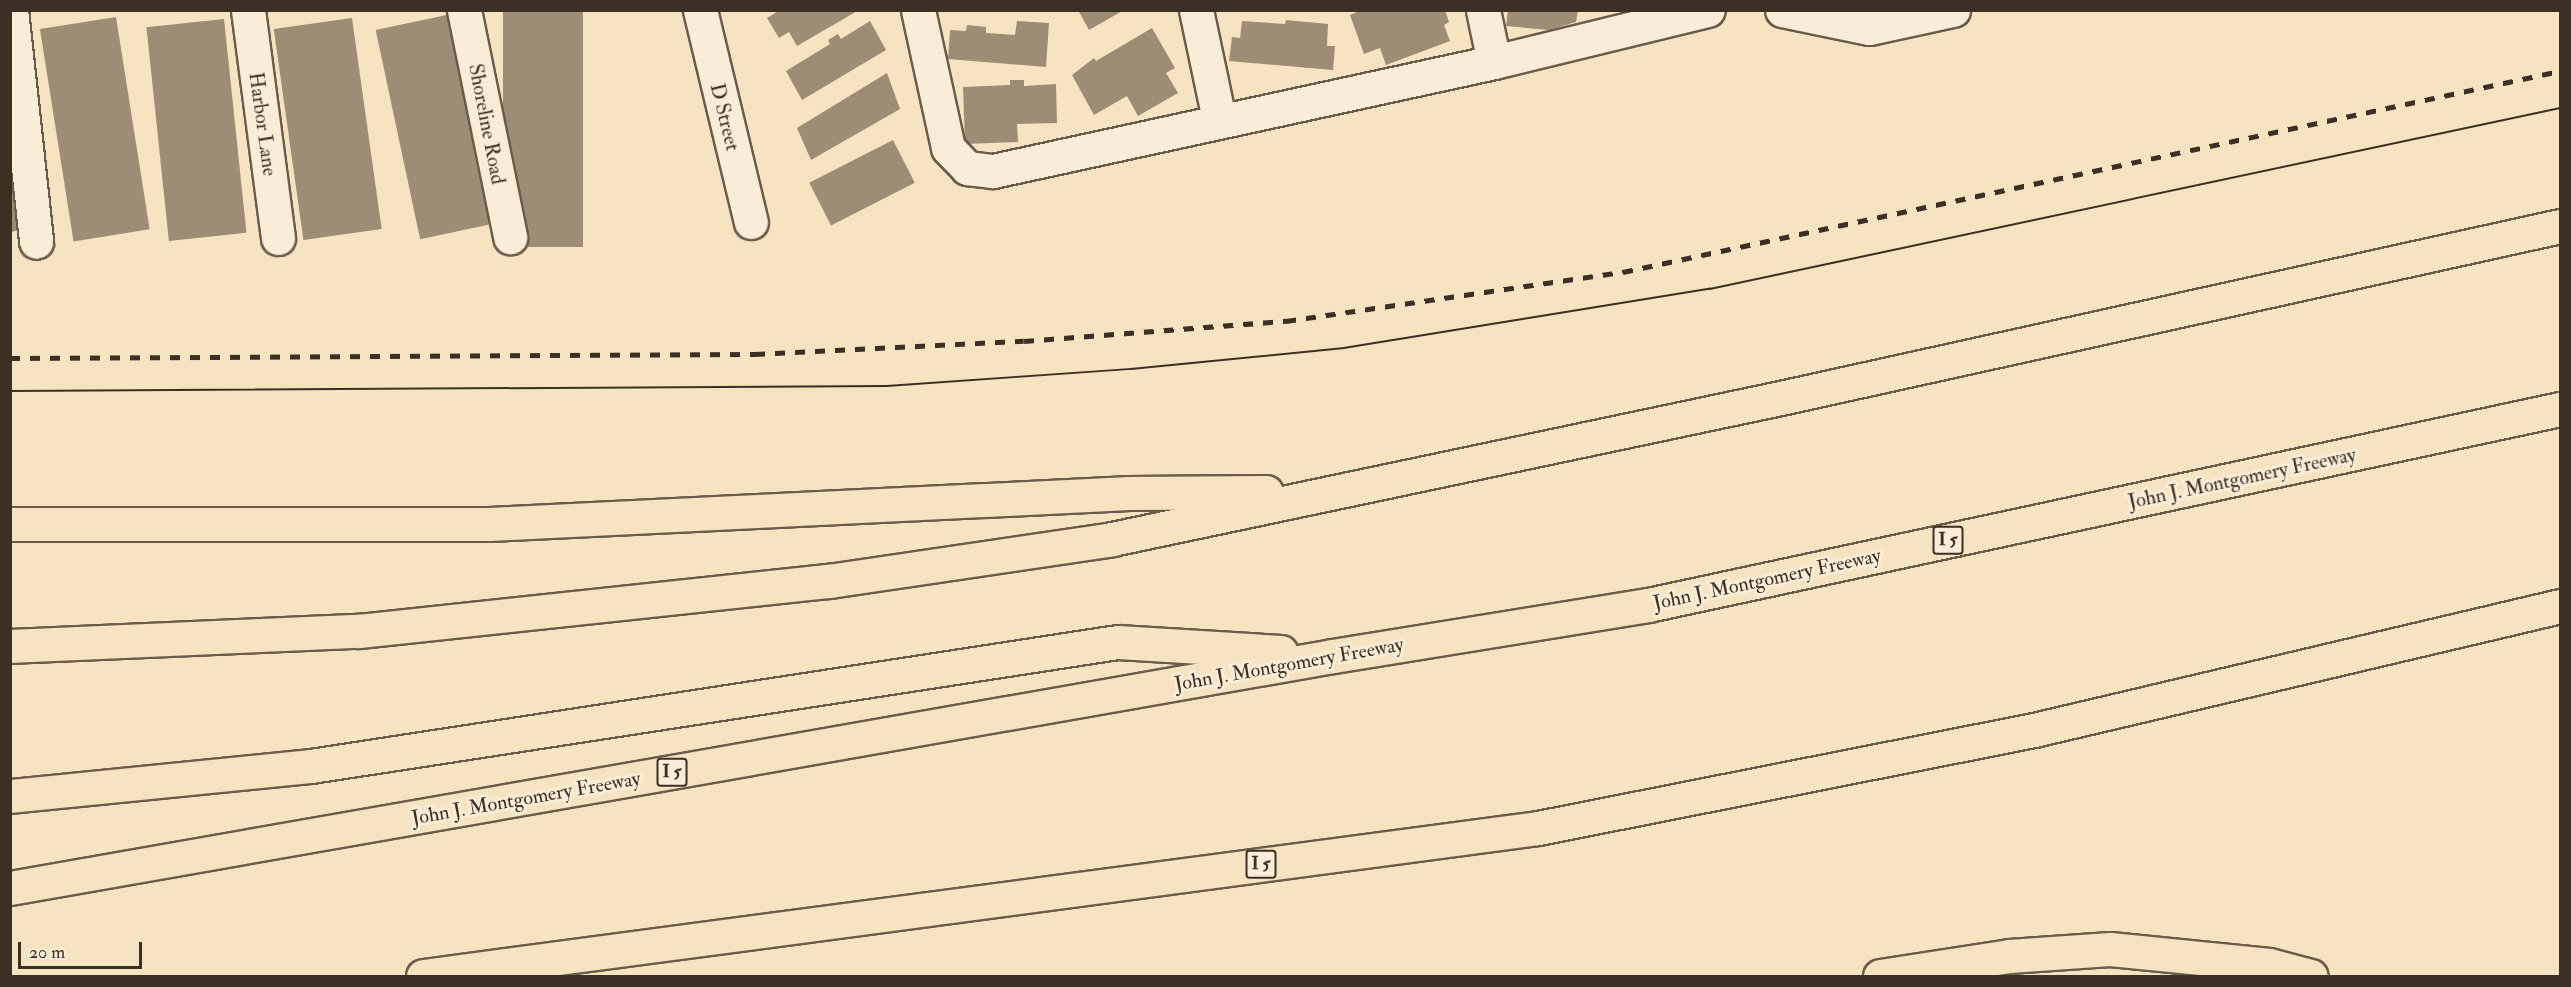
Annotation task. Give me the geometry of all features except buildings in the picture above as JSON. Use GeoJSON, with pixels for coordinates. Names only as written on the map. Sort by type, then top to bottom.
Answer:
{"type":"FeatureCollection","features":[{"type":"Feature","properties":{"kind":"highway"},"geometry":{"type":"LineString","coordinates":[[10,646],[359,631],[829,580],[1112,539],[2560,226]]}},
{"type":"Feature","properties":{"kind":"highway","name":"John J. Montgomery Freeway"},"geometry":{"type":"LineString","coordinates":[[10,888],[1333,656],[1648,605],[2560,410]]}},
{"type":"Feature","properties":{"kind":"highway"},"geometry":{"type":"LineString","coordinates":[[10,524],[489,524],[1129,493],[1337,491]]}},
{"type":"Feature","properties":{"kind":"highway","name":"I 5"},"geometry":{"type":"LineString","coordinates":[[423,976],[1538,828],[2034,730],[2560,606]]}},
{"type":"Feature","properties":{"kind":"highway"},"geometry":{"type":"LineString","coordinates":[[10,796],[311,766],[1118,642],[1333,656]]}},
{"type":"Feature","properties":{"kind":"highway"},"geometry":{"type":"LineString","coordinates":[[1880,976],[2009,956],[2110,949],[2269,964],[2311,976]]}},
{"type":"Feature","properties":{"kind":"street"},"geometry":{"type":"LineString","coordinates":[[11,10],[36,242]]}},
{"type":"Feature","properties":{"kind":"street","name":"Harbor Lane"},"geometry":{"type":"LineString","coordinates":[[248,10],[278,237]]}},
{"type":"Feature","properties":{"kind":"street","name":"Shoreline Road"},"geometry":{"type":"LineString","coordinates":[[464,10],[510,237]]}},
{"type":"Feature","properties":{"kind":"street","name":"D Street"},"geometry":{"type":"LineString","coordinates":[[700,10],[751,222]]}},
{"type":"Feature","properties":{"kind":"street"},"geometry":{"type":"LineString","coordinates":[[918,10],[948,148],[967,168],[993,171],[1220,119],[1494,62],[1708,10]]}},
{"type":"Feature","properties":{"kind":"street"},"geometry":{"type":"LineString","coordinates":[[1196,10],[1220,119]]}},
{"type":"Feature","properties":{"kind":"street"},"geometry":{"type":"LineString","coordinates":[[1484,10],[1494,62]]}},
{"type":"Feature","properties":{"kind":"street"},"geometry":{"type":"LineString","coordinates":[[1782,10],[1869,28],[1953,10]]}},
{"type":"Feature","properties":{"kind":"tram line"},"geometry":{"type":"LineString","coordinates":[[10,391],[887,386],[1131,369],[1344,348],[1710,289],[2560,108]]}},
{"type":"Feature","properties":{"kind":"railway"},"geometry":{"type":"LineString","coordinates":[[10,358],[755,354],[1024,341],[1286,321],[1623,272],[2560,71]]}}]}
